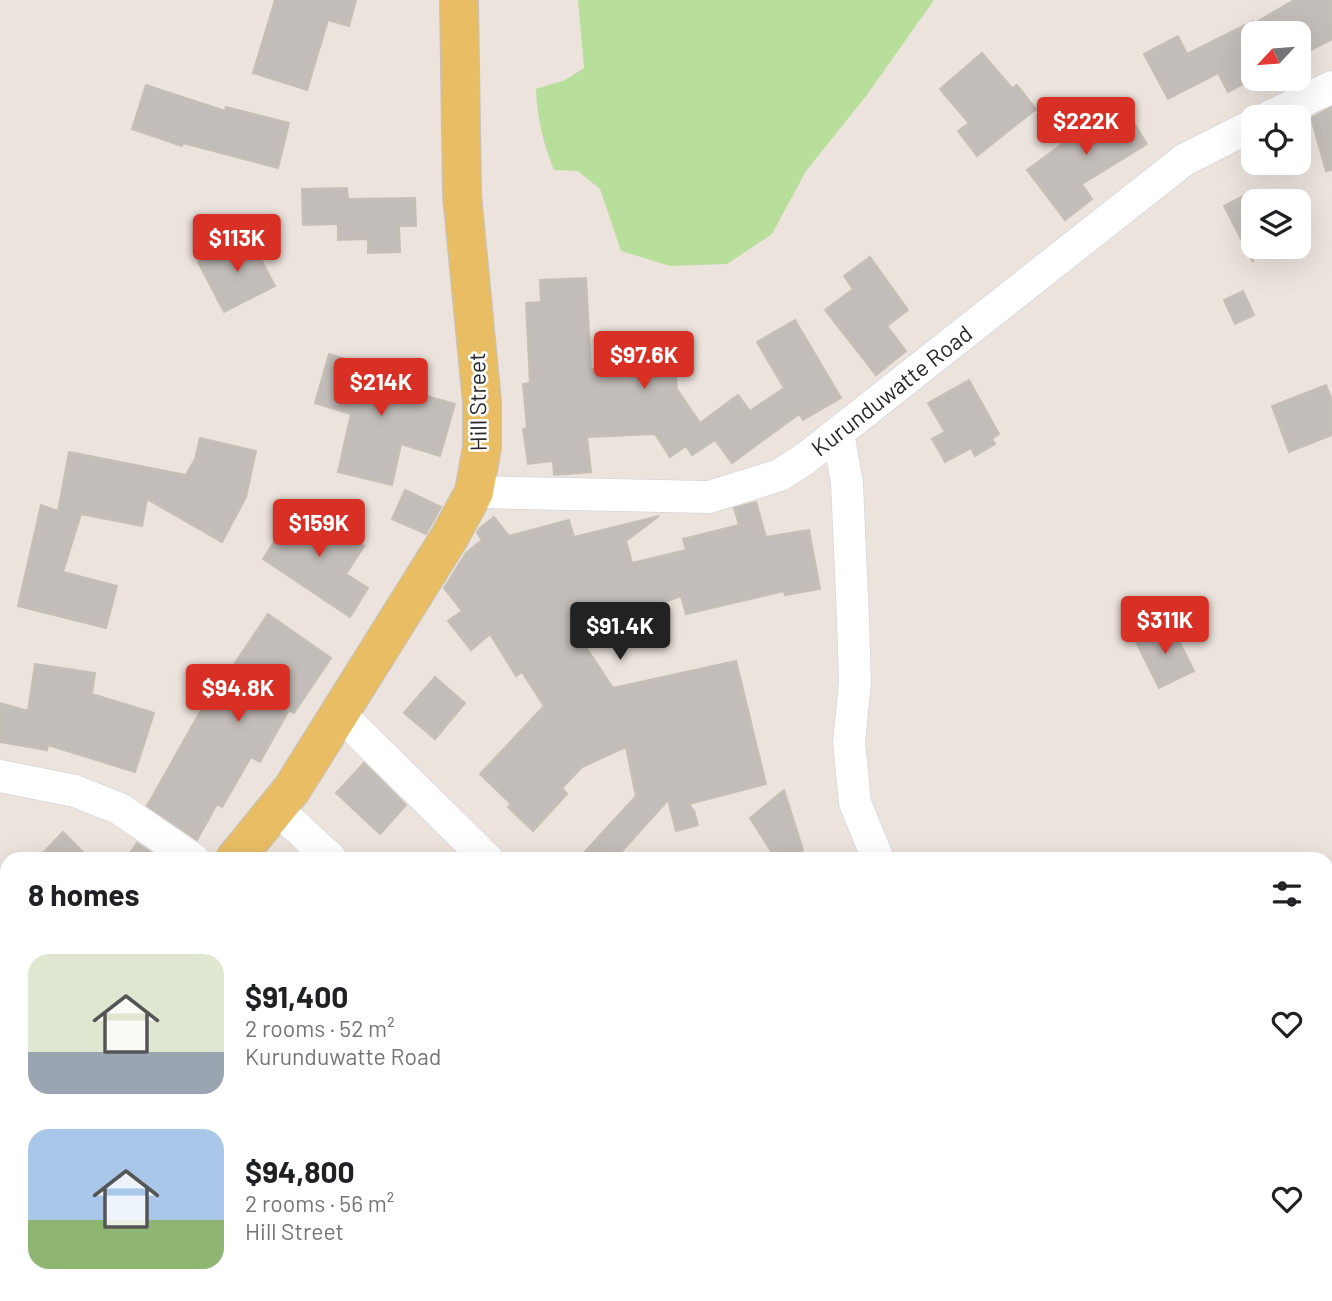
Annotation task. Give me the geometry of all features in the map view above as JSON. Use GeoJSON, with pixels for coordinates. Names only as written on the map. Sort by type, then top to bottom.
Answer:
{"type":"FeatureCollection","features":[{"type":"Feature","properties":{"kind":"main road","name":"Hill Street"},"geometry":{"type":"LineString","coordinates":[[241,852],[292,789],[449,538],[474,492],[482,447],[482,401],[462,195],[459,0]]}},
{"type":"Feature","properties":{"kind":"street"},"geometry":{"type":"LineString","coordinates":[[1293,105],[1332,86]]}},
{"type":"Feature","properties":{"kind":"street","name":"Kurunduwatte Road"},"geometry":{"type":"LineString","coordinates":[[474,492],[709,496],[780,475],[807,458],[1184,160],[1241,131]]}},
{"type":"Feature","properties":{"kind":"street"},"geometry":{"type":"LineString","coordinates":[[838,433],[847,483],[854,645],[855,683],[849,742],[855,803],[875,852]]}},
{"type":"Feature","properties":{"kind":"street"},"geometry":{"type":"LineString","coordinates":[[338,713],[480,852]]}},
{"type":"Feature","properties":{"kind":"street"},"geometry":{"type":"LineString","coordinates":[[0,776],[75,791],[120,808],[183,852]]}},
{"type":"Feature","properties":{"kind":"street"},"geometry":{"type":"LineString","coordinates":[[276,808],[323,852]]}},
{"type":"Feature","properties":{"kind":"green space"},"geometry":{"type":"Polygon","coordinates":[[[578,0],[934,0],[866,96],[806,171],[772,234],[727,264],[670,266],[621,251],[600,189],[578,171],[554,170],[550,160],[539,120],[536,89],[565,80],[584,68],[578,0]]]}},
{"type":"Feature","properties":{"kind":"building"},"geometry":{"type":"Polygon","coordinates":[[[275,0],[356,0],[349,26],[328,20],[307,90],[253,73],[275,0]]]}},
{"type":"Feature","properties":{"kind":"building"},"geometry":{"type":"Polygon","coordinates":[[[1294,0],[1332,0],[1332,39],[1311,50],[1311,21],[1258,21],[1294,0]]]}},
{"type":"Feature","properties":{"kind":"building"},"geometry":{"type":"Polygon","coordinates":[[[1241,27],[1241,85],[1228,92],[1218,73],[1168,99],[1144,54],[1178,36],[1187,54],[1241,27]]]}},
{"type":"Feature","properties":{"kind":"building"},"geometry":{"type":"Polygon","coordinates":[[[982,53],[1012,88],[1017,85],[1036,109],[977,156],[958,131],[969,123],[940,89],[982,53]]]}},
{"type":"Feature","properties":{"kind":"building"},"geometry":{"type":"Polygon","coordinates":[[[146,85],[225,111],[226,107],[289,123],[278,168],[183,143],[182,146],[132,129],[146,85]]]}},
{"type":"Feature","properties":{"kind":"building"},"geometry":{"type":"Polygon","coordinates":[[[1118,98],[1147,144],[1082,184],[1092,199],[1065,220],[1027,170],[1073,136],[1068,129],[1118,98]]]}},
{"type":"Feature","properties":{"kind":"building"},"geometry":{"type":"Polygon","coordinates":[[[1332,107],[1332,170],[1326,171],[1311,118],[1332,107]]]}},
{"type":"Feature","properties":{"kind":"building"},"geometry":{"type":"Polygon","coordinates":[[[347,188],[348,199],[415,198],[416,226],[399,226],[400,252],[368,253],[368,239],[338,240],[338,224],[303,225],[302,189],[347,188]]]}},
{"type":"Feature","properties":{"kind":"building"},"geometry":{"type":"Polygon","coordinates":[[[1241,197],[1241,239],[1224,206],[1241,197]]]}},
{"type":"Feature","properties":{"kind":"building"},"geometry":{"type":"Polygon","coordinates":[[[249,236],[275,286],[224,312],[198,262],[249,236]]]}},
{"type":"Feature","properties":{"kind":"building"},"geometry":{"type":"Polygon","coordinates":[[[870,257],[908,310],[887,326],[906,351],[876,375],[825,310],[853,289],[844,276],[870,257]]]}},
{"type":"Feature","properties":{"kind":"building"},"geometry":{"type":"Polygon","coordinates":[[[586,278],[591,369],[675,367],[677,389],[700,423],[738,395],[750,411],[784,388],[757,342],[795,320],[841,398],[803,420],[799,414],[732,463],[715,440],[692,455],[686,446],[670,457],[655,434],[587,437],[591,472],[554,475],[553,461],[528,464],[523,429],[527,428],[523,384],[530,383],[526,303],[541,302],[540,280],[586,278]]]}},
{"type":"Feature","properties":{"kind":"building"},"geometry":{"type":"Polygon","coordinates":[[[1243,291],[1254,315],[1235,324],[1224,300],[1243,291]]]}},
{"type":"Feature","properties":{"kind":"building"},"geometry":{"type":"Polygon","coordinates":[[[329,354],[412,379],[409,391],[455,404],[440,456],[401,444],[392,485],[338,472],[351,414],[315,403],[329,354]]]}},
{"type":"Feature","properties":{"kind":"building"},"geometry":{"type":"Polygon","coordinates":[[[969,380],[999,434],[992,439],[995,444],[975,456],[971,448],[945,462],[932,439],[945,432],[928,403],[969,380]]]}},
{"type":"Feature","properties":{"kind":"building"},"geometry":{"type":"Polygon","coordinates":[[[1326,385],[1332,400],[1332,435],[1289,452],[1272,406],[1326,385]]]}},
{"type":"Feature","properties":{"kind":"building"},"geometry":{"type":"Polygon","coordinates":[[[200,438],[256,451],[246,497],[222,542],[147,499],[142,526],[81,514],[63,572],[117,586],[106,628],[18,606],[41,505],[58,511],[69,452],[186,475],[195,459],[200,438]]]}},
{"type":"Feature","properties":{"kind":"building"},"geometry":{"type":"Polygon","coordinates":[[[405,490],[441,507],[426,534],[392,519],[405,490]]]}},
{"type":"Feature","properties":{"kind":"building"},"geometry":{"type":"Polygon","coordinates":[[[756,502],[766,537],[809,530],[820,589],[785,595],[784,591],[686,614],[681,596],[578,635],[613,688],[736,661],[766,784],[689,804],[698,825],[676,831],[668,800],[621,852],[584,852],[636,796],[626,747],[582,767],[562,788],[567,794],[533,831],[508,807],[511,804],[480,774],[544,706],[522,672],[516,676],[490,634],[471,650],[448,621],[462,611],[444,588],[466,553],[482,540],[477,533],[479,529],[494,517],[509,536],[569,520],[574,537],[659,516],[626,541],[632,563],[686,550],[683,539],[739,525],[734,508],[756,502]]]}},
{"type":"Feature","properties":{"kind":"building"},"geometry":{"type":"Polygon","coordinates":[[[299,503],[364,546],[346,574],[368,588],[350,617],[263,559],[299,503]]]}},
{"type":"Feature","properties":{"kind":"building"},"geometry":{"type":"Polygon","coordinates":[[[268,614],[331,658],[294,713],[289,710],[260,762],[251,757],[222,807],[217,804],[197,840],[147,806],[213,689],[216,691],[268,614]]]}},
{"type":"Feature","properties":{"kind":"building"},"geometry":{"type":"Polygon","coordinates":[[[1171,625],[1194,671],[1159,688],[1136,642],[1171,625]]]}},
{"type":"Feature","properties":{"kind":"building"},"geometry":{"type":"Polygon","coordinates":[[[35,664],[95,673],[92,694],[154,713],[135,772],[48,745],[47,750],[0,742],[0,703],[28,711],[35,664]]]}},
{"type":"Feature","properties":{"kind":"building"},"geometry":{"type":"Polygon","coordinates":[[[435,677],[465,703],[435,739],[404,713],[435,677]]]}},
{"type":"Feature","properties":{"kind":"building"},"geometry":{"type":"Polygon","coordinates":[[[364,763],[406,805],[380,834],[336,793],[364,763]]]}},
{"type":"Feature","properties":{"kind":"building"},"geometry":{"type":"Polygon","coordinates":[[[784,790],[803,850],[772,852],[750,818],[784,790]]]}},
{"type":"Feature","properties":{"kind":"building"},"geometry":{"type":"Polygon","coordinates":[[[63,832],[83,852],[44,852],[63,832]]]}},
{"type":"Feature","properties":{"kind":"building"},"geometry":{"type":"Polygon","coordinates":[[[137,843],[150,852],[131,852],[137,843]]]}}]}
